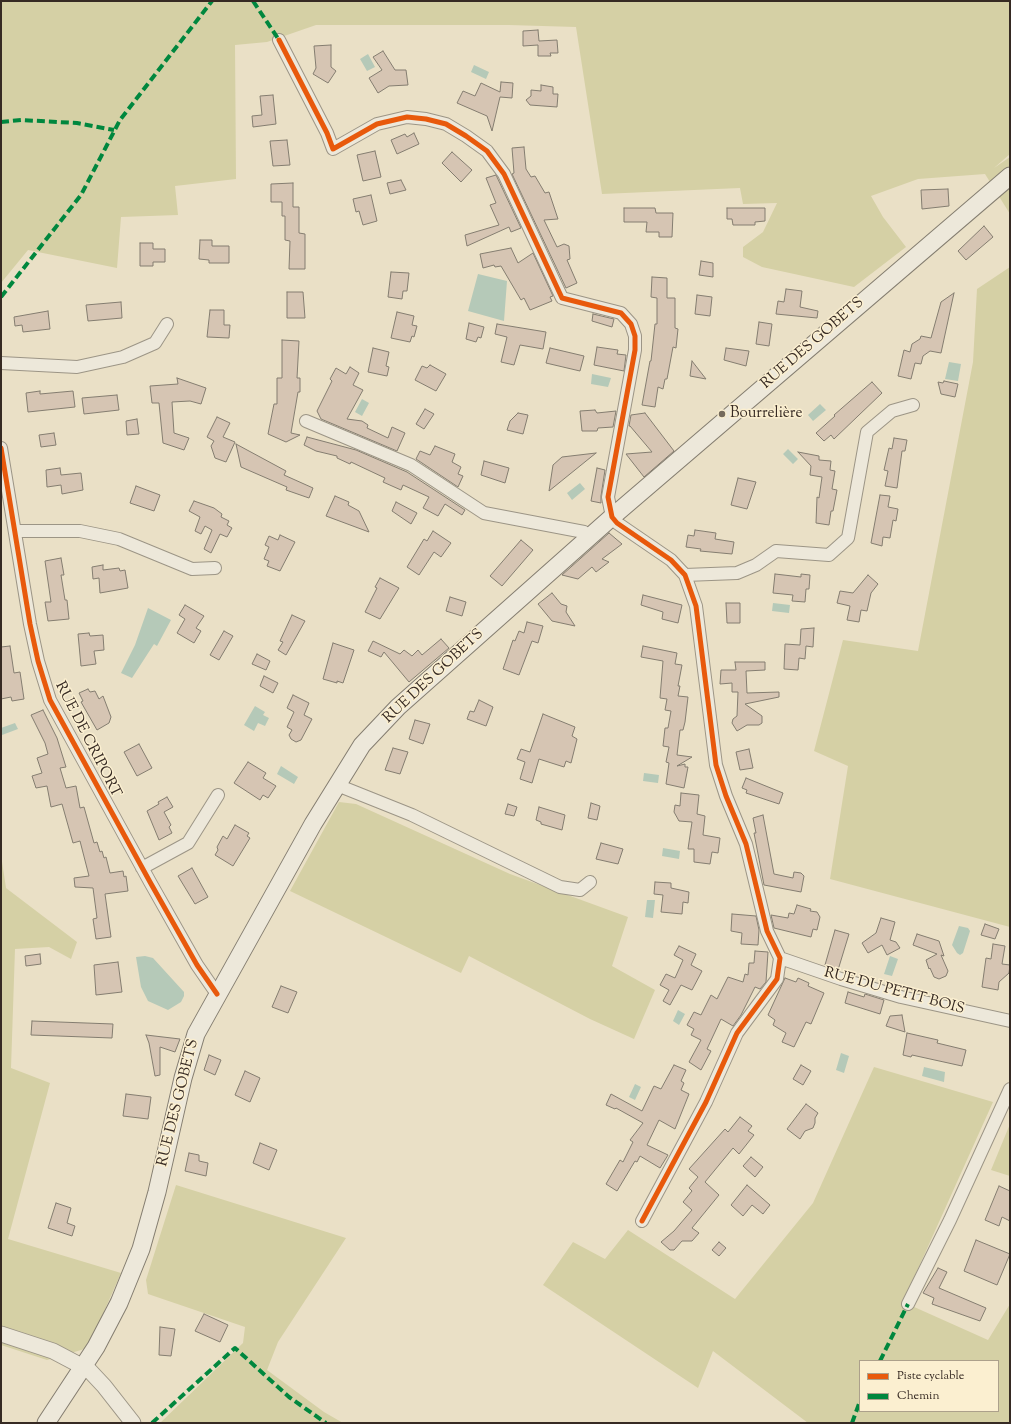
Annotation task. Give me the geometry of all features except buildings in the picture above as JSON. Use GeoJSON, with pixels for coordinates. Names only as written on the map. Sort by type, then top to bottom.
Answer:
{"type":"FeatureCollection","features":[{"type":"Feature","properties":{"kind":"main road","name":"RUE DES GOBETS"},"geometry":{"type":"LineString","coordinates":[[46,1423],[96,1348],[119,1303],[141,1249],[183,1078],[196,1034],[313,824],[362,745],[398,707],[612,517],[1010,176]]}},
{"type":"Feature","properties":{"kind":"street"},"geometry":{"type":"LineString","coordinates":[[279,40],[327,133],[333,149],[377,124],[407,117],[426,119],[446,124],[487,151],[504,174],[562,298],[621,313],[631,324],[635,350],[608,497],[612,517],[617,523],[671,560],[685,575],[696,606],[716,765],[726,796],[746,844],[767,931],[780,958],[777,979],[737,1033],[706,1102],[642,1221]]}},
{"type":"Feature","properties":{"kind":"street"},"geometry":{"type":"LineString","coordinates":[[1,363],[76,367],[123,357],[155,343],[167,324]]}},
{"type":"Feature","properties":{"kind":"street"},"geometry":{"type":"LineString","coordinates":[[685,575],[737,573],[756,565],[776,551],[829,555],[848,538],[867,432],[892,411],[914,406]]}},
{"type":"Feature","properties":{"kind":"street"},"geometry":{"type":"LineString","coordinates":[[306,421],[411,465],[484,513],[584,532],[590,537]]}},
{"type":"Feature","properties":{"kind":"street","name":"RUE DE CRIPORT"},"geometry":{"type":"LineString","coordinates":[[1,448],[32,631],[38,661],[50,700],[197,965],[217,994]]}},
{"type":"Feature","properties":{"kind":"street"},"geometry":{"type":"LineString","coordinates":[[15,531],[80,531],[119,539],[192,569],[215,568]]}},
{"type":"Feature","properties":{"kind":"street"},"geometry":{"type":"LineString","coordinates":[[337,785],[412,815],[560,887],[580,890],[590,882]]}},
{"type":"Feature","properties":{"kind":"street"},"geometry":{"type":"LineString","coordinates":[[142,868],[188,843],[218,794]]}},
{"type":"Feature","properties":{"kind":"street","name":"RUE DU PETIT BOIS"},"geometry":{"type":"LineString","coordinates":[[780,958],[841,979],[901,997],[1010,1022]]}},
{"type":"Feature","properties":{"kind":"street"},"geometry":{"type":"LineString","coordinates":[[908,1304],[950,1220],[1010,1090]]}},
{"type":"Feature","properties":{"kind":"street"},"geometry":{"type":"LineString","coordinates":[[1,1334],[53,1351],[83,1367],[104,1386],[132,1423]]}},
{"type":"Feature","properties":{"kind":"shaded area"},"geometry":{"type":"Polygon","coordinates":[[[1,1],[1010,1],[1010,154],[994,168],[1010,157],[1010,214],[985,174],[918,179],[871,196],[883,217],[906,247],[854,287],[762,267],[743,257],[743,247],[763,232],[777,203],[743,204],[740,188],[602,194],[576,27],[509,25],[316,25],[267,42],[235,45],[236,179],[175,186],[178,215],[121,217],[117,268],[28,250],[1,283],[1,1]]]}},
{"type":"Feature","properties":{"kind":"shaded area"},"geometry":{"type":"Polygon","coordinates":[[[368,54],[375,67],[367,71],[360,59],[368,54]]]}},
{"type":"Feature","properties":{"kind":"shaded area"},"geometry":{"type":"Polygon","coordinates":[[[474,65],[489,72],[486,79],[471,72],[474,65]]]}},
{"type":"Feature","properties":{"kind":"shaded area"},"geometry":{"type":"Polygon","coordinates":[[[1010,267],[1010,927],[830,879],[848,766],[814,751],[843,640],[918,651],[973,362],[977,289],[1010,267]]]}},
{"type":"Feature","properties":{"kind":"shaded area"},"geometry":{"type":"Polygon","coordinates":[[[478,274],[507,281],[504,321],[468,311],[478,274]]]}},
{"type":"Feature","properties":{"kind":"shaded area"},"geometry":{"type":"Polygon","coordinates":[[[949,362],[961,364],[958,381],[945,379],[949,362]]]}},
{"type":"Feature","properties":{"kind":"shaded area"},"geometry":{"type":"Polygon","coordinates":[[[592,374],[611,378],[608,387],[591,384],[592,374]]]}},
{"type":"Feature","properties":{"kind":"shaded area"},"geometry":{"type":"Polygon","coordinates":[[[362,399],[369,403],[362,416],[355,412],[362,399]]]}},
{"type":"Feature","properties":{"kind":"shaded area"},"geometry":{"type":"Polygon","coordinates":[[[820,404],[826,410],[813,421],[808,415],[820,404]]]}},
{"type":"Feature","properties":{"kind":"shaded area"},"geometry":{"type":"Polygon","coordinates":[[[788,449],[798,459],[793,464],[783,454],[788,449]]]}},
{"type":"Feature","properties":{"kind":"shaded area"},"geometry":{"type":"Polygon","coordinates":[[[580,483],[585,489],[572,500],[567,493],[580,483]]]}},
{"type":"Feature","properties":{"kind":"shaded area"},"geometry":{"type":"Polygon","coordinates":[[[773,603],[790,605],[789,613],[772,611],[773,603]]]}},
{"type":"Feature","properties":{"kind":"shaded area"},"geometry":{"type":"Polygon","coordinates":[[[148,608],[171,620],[157,646],[154,644],[132,678],[121,673],[135,645],[148,608]]]}},
{"type":"Feature","properties":{"kind":"shaded area"},"geometry":{"type":"Polygon","coordinates":[[[255,706],[265,712],[263,715],[269,718],[265,726],[258,723],[254,731],[244,725],[255,706]]]}},
{"type":"Feature","properties":{"kind":"shaded area"},"geometry":{"type":"Polygon","coordinates":[[[15,723],[18,729],[2,735],[1,728],[15,723]]]}},
{"type":"Feature","properties":{"kind":"shaded area"},"geometry":{"type":"Polygon","coordinates":[[[281,766],[298,777],[294,784],[277,774],[281,766]]]}},
{"type":"Feature","properties":{"kind":"shaded area"},"geometry":{"type":"Polygon","coordinates":[[[644,773],[659,775],[658,783],[643,781],[644,773]]]}},
{"type":"Feature","properties":{"kind":"shaded area"},"geometry":{"type":"Polygon","coordinates":[[[339,802],[356,804],[510,874],[628,917],[612,966],[655,990],[634,1039],[590,1019],[469,956],[461,973],[290,891],[339,802]]]}},
{"type":"Feature","properties":{"kind":"shaded area"},"geometry":{"type":"Polygon","coordinates":[[[663,848],[680,851],[679,859],[662,856],[663,848]]]}},
{"type":"Feature","properties":{"kind":"shaded area"},"geometry":{"type":"Polygon","coordinates":[[[1,855],[6,888],[77,942],[71,959],[49,947],[15,949],[11,1068],[50,1083],[8,1239],[121,1273],[88,1348],[47,1360],[1,1345],[1,855]]]}},
{"type":"Feature","properties":{"kind":"shaded area"},"geometry":{"type":"Polygon","coordinates":[[[647,900],[655,900],[653,918],[645,917],[647,900]]]}},
{"type":"Feature","properties":{"kind":"shaded area"},"geometry":{"type":"Polygon","coordinates":[[[959,926],[968,928],[970,931],[963,953],[960,955],[952,945],[959,926]]]}},
{"type":"Feature","properties":{"kind":"shaded area"},"geometry":{"type":"Polygon","coordinates":[[[145,956],[153,958],[184,992],[181,1002],[168,1010],[148,1001],[141,987],[136,957],[145,956]]]}},
{"type":"Feature","properties":{"kind":"shaded area"},"geometry":{"type":"Polygon","coordinates":[[[890,956],[898,959],[892,976],[884,974],[890,956]]]}},
{"type":"Feature","properties":{"kind":"shaded area"},"geometry":{"type":"Polygon","coordinates":[[[678,1010],[685,1014],[679,1025],[673,1021],[678,1010]]]}},
{"type":"Feature","properties":{"kind":"shaded area"},"geometry":{"type":"Polygon","coordinates":[[[841,1053],[849,1056],[844,1073],[836,1070],[841,1053]]]}},
{"type":"Feature","properties":{"kind":"shaded area"},"geometry":{"type":"Polygon","coordinates":[[[874,1067],[993,1102],[903,1302],[988,1340],[1010,1304],[1010,1423],[808,1423],[713,1351],[698,1388],[543,1285],[573,1242],[605,1259],[628,1230],[735,1299],[813,1203],[874,1067]]]}},
{"type":"Feature","properties":{"kind":"shaded area"},"geometry":{"type":"Polygon","coordinates":[[[924,1067],[945,1072],[944,1082],[922,1076],[924,1067]]]}},
{"type":"Feature","properties":{"kind":"shaded area"},"geometry":{"type":"Polygon","coordinates":[[[635,1084],[641,1087],[635,1100],[629,1097],[635,1084]]]}},
{"type":"Feature","properties":{"kind":"shaded area"},"geometry":{"type":"Polygon","coordinates":[[[1010,1124],[1010,1176],[991,1170],[1010,1124]]]}},
{"type":"Feature","properties":{"kind":"shaded area"},"geometry":{"type":"Polygon","coordinates":[[[176,1185],[346,1238],[278,1342],[267,1370],[324,1412],[343,1423],[160,1423],[243,1343],[245,1327],[148,1294],[146,1280],[176,1185]]]}},
{"type":"Feature","properties":{"kind":"marked path"},"geometry":{"type":"LineString","coordinates":[[1,297],[81,195],[120,120],[212,1]]}},
{"type":"Feature","properties":{"kind":"marked path"},"geometry":{"type":"LineString","coordinates":[[253,1],[279,40]]}},
{"type":"Feature","properties":{"kind":"marked path"},"geometry":{"type":"LineString","coordinates":[[1,122],[21,120],[77,123],[114,130]]}},
{"type":"Feature","properties":{"kind":"marked path"},"geometry":{"type":"LineString","coordinates":[[880,1360],[908,1304]]}},
{"type":"Feature","properties":{"kind":"marked path"},"geometry":{"type":"LineString","coordinates":[[152,1423],[235,1348],[289,1397],[326,1423]]}},
{"type":"Feature","properties":{"kind":"marked path"},"geometry":{"type":"LineString","coordinates":[[852,1423],[859,1404]]}},
{"type":"Feature","properties":{"kind":"cycle path"},"geometry":{"type":"LineString","coordinates":[[279,40],[327,133],[333,149],[377,124],[407,117],[426,119],[446,124],[466,136],[487,151],[504,174],[562,298],[621,313],[631,324],[635,336],[635,350],[608,497],[612,517],[617,523],[671,560],[685,575],[696,606],[716,765],[726,796],[746,844],[767,931],[780,958],[777,979],[737,1033],[706,1102],[642,1221]]}},
{"type":"Feature","properties":{"kind":"cycle path"},"geometry":{"type":"LineString","coordinates":[[1,448],[30,624],[38,661],[50,700],[197,965],[217,994]]}},
{"type":"Feature","properties":{"kind":"place","name":"Bourrelière"},"geometry":{"type":"Point","coordinates":[722,414]}}]}
